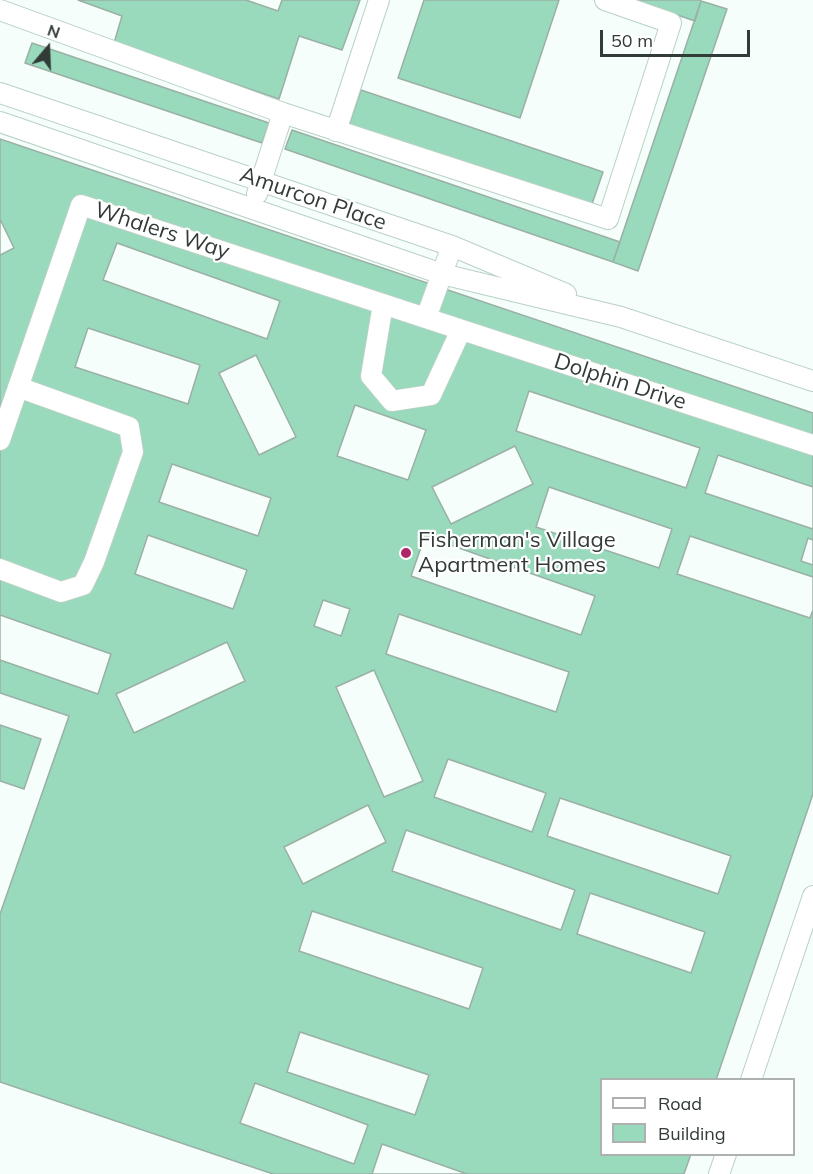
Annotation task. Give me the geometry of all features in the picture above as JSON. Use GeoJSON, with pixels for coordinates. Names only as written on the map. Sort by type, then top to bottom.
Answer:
{"type":"FeatureCollection","features":[{"type":"Feature","properties":{"kind":"street"},"geometry":{"type":"LineString","coordinates":[[336,131],[379,0]]}},
{"type":"Feature","properties":{"kind":"street"},"geometry":{"type":"LineString","coordinates":[[0,10],[283,113],[608,219],[671,23],[605,0]]}},
{"type":"Feature","properties":{"kind":"street","name":"Amurcon Place"},"geometry":{"type":"LineString","coordinates":[[0,93],[452,246],[621,317],[813,381]]}},
{"type":"Feature","properties":{"kind":"street"},"geometry":{"type":"LineString","coordinates":[[253,208],[283,113]]}},
{"type":"Feature","properties":{"kind":"street","name":"Amurcon Place"},"geometry":{"type":"LineString","coordinates":[[0,122],[442,274],[621,317]]}},
{"type":"Feature","properties":{"kind":"street","name":"Whalers Way"},"geometry":{"type":"LineString","coordinates":[[0,440],[81,205],[426,318]]}},
{"type":"Feature","properties":{"kind":"street"},"geometry":{"type":"LineString","coordinates":[[426,318],[452,246]]}},
{"type":"Feature","properties":{"kind":"street"},"geometry":{"type":"LineString","coordinates":[[383,304],[371,376],[392,401],[431,395],[461,330]]}},
{"type":"Feature","properties":{"kind":"street","name":"Dolphin Drive"},"geometry":{"type":"LineString","coordinates":[[426,318],[813,445]]}},
{"type":"Feature","properties":{"kind":"street"},"geometry":{"type":"LineString","coordinates":[[0,569],[61,592],[83,585],[94,562],[133,452],[129,427],[18,387]]}},
{"type":"Feature","properties":{"kind":"street"},"geometry":{"type":"LineString","coordinates":[[752,1078],[813,896]]}},
{"type":"Feature","properties":{"kind":"street"},"geometry":{"type":"LineString","coordinates":[[719,1174],[726,1156]]}},
{"type":"Feature","properties":{"kind":"building"},"geometry":{"type":"Polygon","coordinates":[[[78,0],[246,0],[278,11],[282,0],[360,0],[342,50],[299,36],[279,99],[114,43],[122,16],[78,0]]]}},
{"type":"Feature","properties":{"kind":"building"},"geometry":{"type":"Polygon","coordinates":[[[424,0],[559,0],[520,118],[398,78],[424,0]]]}},
{"type":"Feature","properties":{"kind":"building"},"geometry":{"type":"Polygon","coordinates":[[[633,0],[700,0],[701,1],[695,21],[633,0]]]}},
{"type":"Feature","properties":{"kind":"building"},"geometry":{"type":"Polygon","coordinates":[[[701,1],[727,9],[638,271],[613,262],[701,1]]]}},
{"type":"Feature","properties":{"kind":"building"},"geometry":{"type":"Polygon","coordinates":[[[32,43],[269,123],[262,143],[25,63],[32,43]]]}},
{"type":"Feature","properties":{"kind":"building"},"geometry":{"type":"Polygon","coordinates":[[[361,90],[603,172],[591,207],[349,125],[361,90]]]}},
{"type":"Feature","properties":{"kind":"building"},"geometry":{"type":"Polygon","coordinates":[[[292,130],[620,242],[613,262],[285,149],[292,130]]]}},
{"type":"Feature","properties":{"kind":"building","name":"Fisherman's Village Apartment Homes"},"geometry":{"type":"Polygon","coordinates":[[[0,139],[813,413],[813,794],[717,1078],[600,1078],[600,1156],[690,1156],[684,1174],[273,1174],[0,1082],[0,914],[69,716],[0,693],[0,139]]]}},
{"type":"Feature","properties":{"kind":"building"},"geometry":{"type":"Polygon","coordinates":[[[0,219],[14,248],[0,255],[0,219]]]}},
{"type":"Feature","properties":{"kind":"building"},"geometry":{"type":"Polygon","coordinates":[[[117,243],[280,301],[267,339],[103,280],[117,243]]]}},
{"type":"Feature","properties":{"kind":"building"},"geometry":{"type":"Polygon","coordinates":[[[88,328],[200,365],[188,404],[75,367],[88,328]]]}},
{"type":"Feature","properties":{"kind":"building"},"geometry":{"type":"Polygon","coordinates":[[[256,355],[296,437],[259,455],[219,373],[256,355]]]}},
{"type":"Feature","properties":{"kind":"building"},"geometry":{"type":"Polygon","coordinates":[[[529,391],[700,448],[686,488],[516,431],[529,391]]]}},
{"type":"Feature","properties":{"kind":"building"},"geometry":{"type":"Polygon","coordinates":[[[355,405],[426,430],[408,480],[337,456],[355,405]]]}},
{"type":"Feature","properties":{"kind":"building"},"geometry":{"type":"Polygon","coordinates":[[[515,446],[533,484],[451,524],[432,487],[515,446]]]}},
{"type":"Feature","properties":{"kind":"building"},"geometry":{"type":"Polygon","coordinates":[[[718,455],[813,487],[813,529],[705,493],[718,455]]]}},
{"type":"Feature","properties":{"kind":"building"},"geometry":{"type":"Polygon","coordinates":[[[172,464],[271,498],[258,536],[159,502],[172,464]]]}},
{"type":"Feature","properties":{"kind":"building"},"geometry":{"type":"Polygon","coordinates":[[[549,487],[672,529],[659,568],[536,527],[549,487]]]}},
{"type":"Feature","properties":{"kind":"building"},"geometry":{"type":"Polygon","coordinates":[[[148,535],[247,570],[233,609],[135,574],[148,535]]]}},
{"type":"Feature","properties":{"kind":"building"},"geometry":{"type":"Polygon","coordinates":[[[425,536],[595,596],[581,635],[411,576],[425,536]]]}},
{"type":"Feature","properties":{"kind":"building"},"geometry":{"type":"Polygon","coordinates":[[[690,536],[813,577],[813,610],[810,618],[677,574],[690,536]]]}},
{"type":"Feature","properties":{"kind":"building"},"geometry":{"type":"Polygon","coordinates":[[[808,538],[813,540],[813,565],[801,561],[808,538]]]}},
{"type":"Feature","properties":{"kind":"building"},"geometry":{"type":"Polygon","coordinates":[[[323,600],[350,609],[341,636],[314,626],[323,600]]]}},
{"type":"Feature","properties":{"kind":"building"},"geometry":{"type":"Polygon","coordinates":[[[399,614],[569,672],[556,712],[386,654],[399,614]]]}},
{"type":"Feature","properties":{"kind":"building"},"geometry":{"type":"Polygon","coordinates":[[[0,615],[111,654],[98,694],[0,660],[0,615]]]}},
{"type":"Feature","properties":{"kind":"building"},"geometry":{"type":"Polygon","coordinates":[[[227,642],[245,681],[134,733],[116,694],[227,642]]]}},
{"type":"Feature","properties":{"kind":"building"},"geometry":{"type":"Polygon","coordinates":[[[374,670],[423,781],[384,797],[336,687],[374,670]]]}},
{"type":"Feature","properties":{"kind":"building"},"geometry":{"type":"Polygon","coordinates":[[[0,725],[41,739],[24,789],[0,781],[0,725]]]}},
{"type":"Feature","properties":{"kind":"building"},"geometry":{"type":"Polygon","coordinates":[[[448,759],[546,793],[532,832],[434,797],[448,759]]]}},
{"type":"Feature","properties":{"kind":"building"},"geometry":{"type":"Polygon","coordinates":[[[560,798],[731,856],[718,894],[547,836],[560,798]]]}},
{"type":"Feature","properties":{"kind":"building"},"geometry":{"type":"Polygon","coordinates":[[[368,805],[386,842],[303,884],[284,847],[368,805]]]}},
{"type":"Feature","properties":{"kind":"building"},"geometry":{"type":"Polygon","coordinates":[[[406,830],[575,890],[561,930],[392,871],[406,830]]]}},
{"type":"Feature","properties":{"kind":"building"},"geometry":{"type":"Polygon","coordinates":[[[590,893],[705,932],[691,973],[577,934],[590,893]]]}},
{"type":"Feature","properties":{"kind":"building"},"geometry":{"type":"Polygon","coordinates":[[[312,911],[483,968],[469,1009],[299,951],[312,911]]]}},
{"type":"Feature","properties":{"kind":"building"},"geometry":{"type":"Polygon","coordinates":[[[300,1032],[429,1075],[415,1115],[287,1072],[300,1032]]]}},
{"type":"Feature","properties":{"kind":"building"},"geometry":{"type":"Polygon","coordinates":[[[255,1083],[368,1125],[354,1164],[240,1123],[255,1083]]]}},
{"type":"Feature","properties":{"kind":"building"},"geometry":{"type":"Polygon","coordinates":[[[382,1144],[467,1174],[372,1174],[382,1144]]]}},
{"type":"Feature","properties":{"kind":"place","name":"Fisherman's Village Apartment Homes"},"geometry":{"type":"Point","coordinates":[406,553]}}]}
